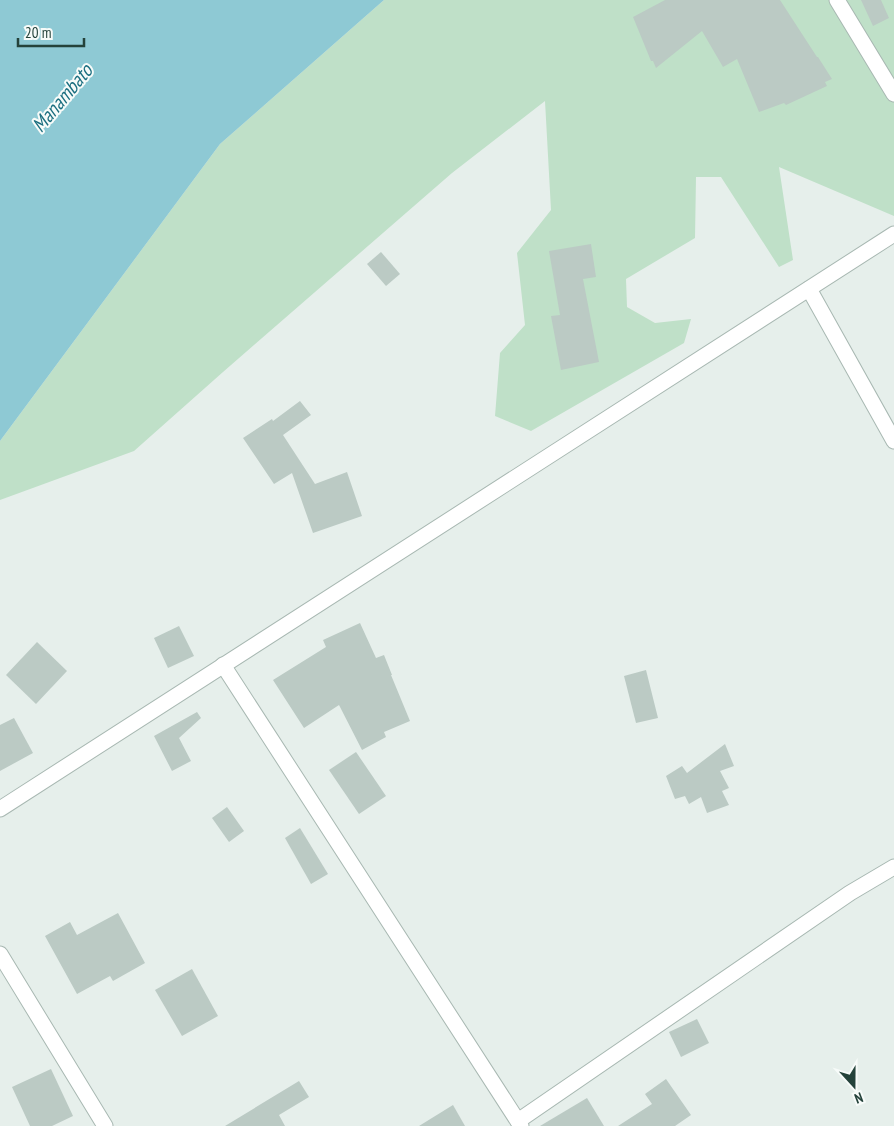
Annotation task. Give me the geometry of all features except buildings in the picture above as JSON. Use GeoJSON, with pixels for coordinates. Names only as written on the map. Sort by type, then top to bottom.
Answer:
{"type":"FeatureCollection","features":[{"type":"Feature","properties":{"kind":"street"},"geometry":{"type":"LineString","coordinates":[[837,0],[894,94]]}},
{"type":"Feature","properties":{"kind":"street"},"geometry":{"type":"LineString","coordinates":[[0,809],[894,234]]}},
{"type":"Feature","properties":{"kind":"street"},"geometry":{"type":"LineString","coordinates":[[809,289],[894,441]]}},
{"type":"Feature","properties":{"kind":"street"},"geometry":{"type":"LineString","coordinates":[[223,665],[519,1124],[850,893],[894,867]]}},
{"type":"Feature","properties":{"kind":"street"},"geometry":{"type":"LineString","coordinates":[[0,954],[105,1126]]}},
{"type":"Feature","properties":{"kind":"green space"},"geometry":{"type":"Polygon","coordinates":[[[384,0],[894,0],[894,216],[779,167],[793,260],[779,267],[721,177],[696,177],[695,238],[626,279],[627,307],[655,323],[691,319],[684,343],[531,431],[495,416],[500,353],[525,325],[517,253],[551,210],[545,101],[452,173],[134,451],[0,500],[0,441],[220,144],[384,0]]]}},
{"type":"Feature","properties":{"kind":"water","name":"Manambato"},"geometry":{"type":"Polygon","coordinates":[[[0,0],[384,0],[220,144],[0,441],[0,0]]]}}]}
